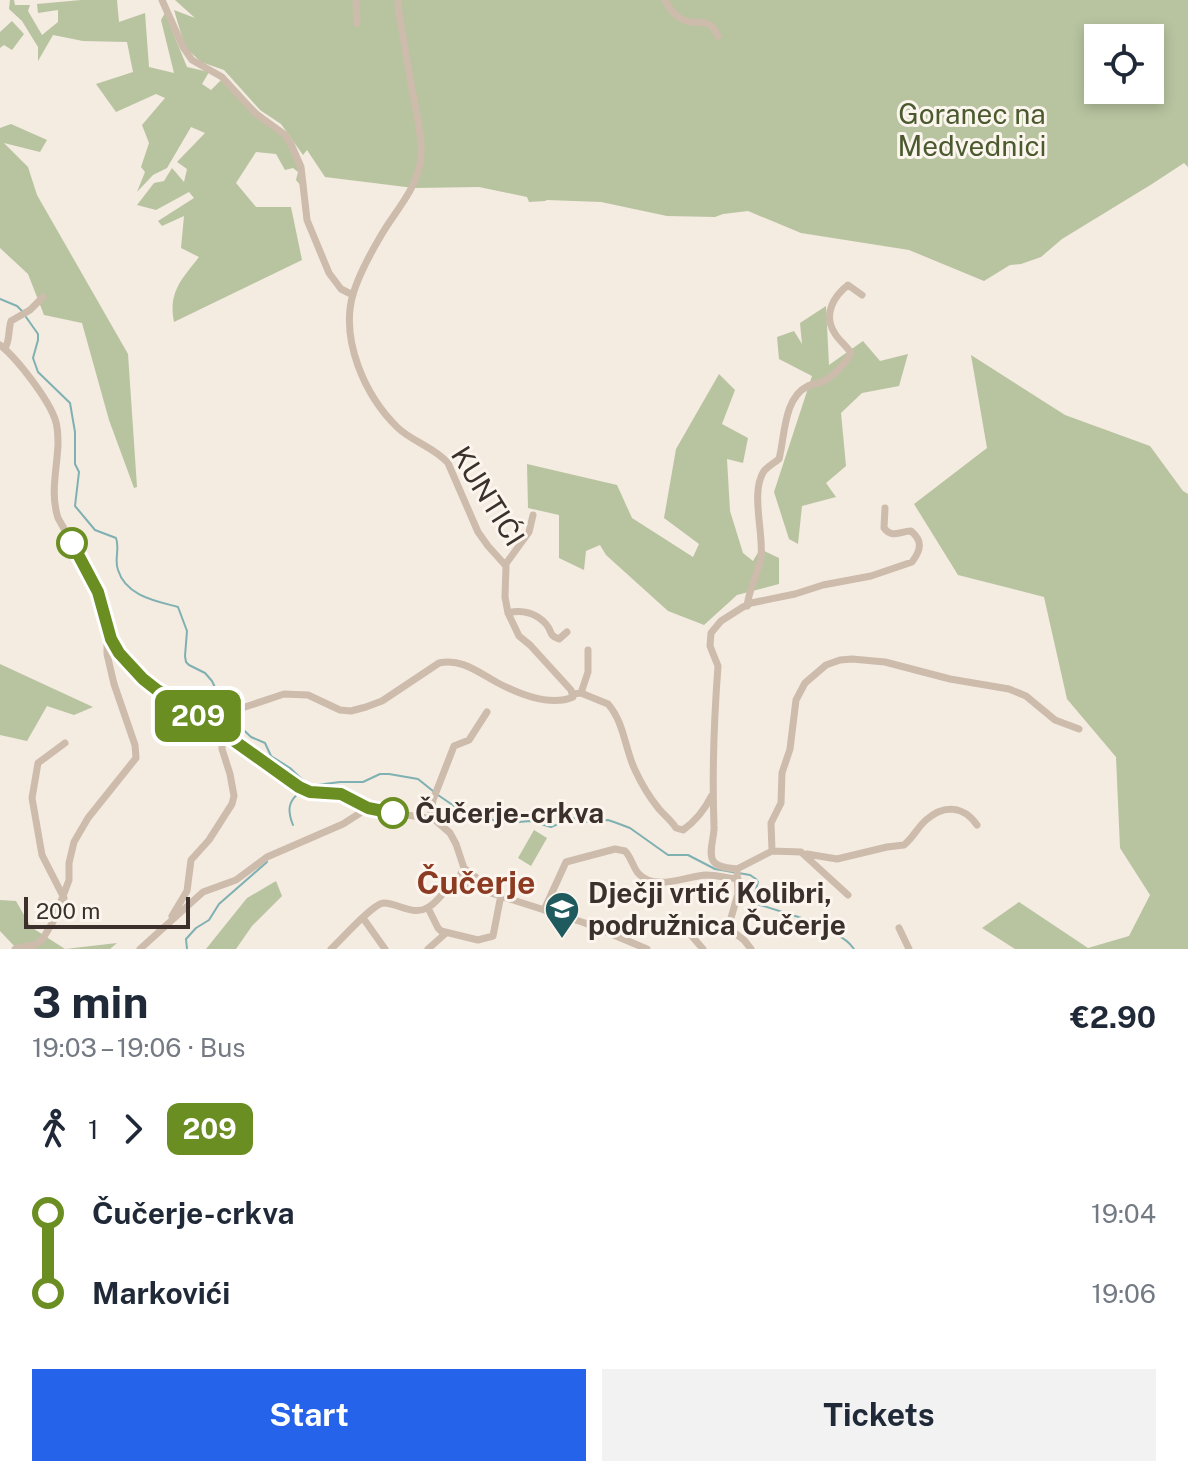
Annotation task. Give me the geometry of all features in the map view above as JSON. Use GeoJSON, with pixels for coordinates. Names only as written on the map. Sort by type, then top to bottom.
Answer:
{"type":"FeatureCollection","features":[{"type":"Feature","properties":{"kind":"street"},"geometry":{"type":"LineString","coordinates":[[162,0],[192,60],[222,77],[255,113],[284,134],[291,144],[301,167],[307,220],[329,273],[341,289],[353,295]]}},
{"type":"Feature","properties":{"kind":"street"},"geometry":{"type":"LineString","coordinates":[[356,0],[357,23]]}},
{"type":"Feature","properties":{"kind":"street","name":"KUNTIĆI"},"geometry":{"type":"LineString","coordinates":[[398,0],[418,123],[420,164],[407,197],[368,258],[353,295],[353,354],[372,394],[401,431],[431,448],[448,463],[478,532],[505,565],[508,613]]}},
{"type":"Feature","properties":{"kind":"street"},"geometry":{"type":"LineString","coordinates":[[665,0],[670,10],[686,22],[708,24],[718,36]]}},
{"type":"Feature","properties":{"kind":"street"},"geometry":{"type":"LineString","coordinates":[[747,606],[761,555],[758,523],[759,486],[763,473],[779,459],[786,418],[797,396],[806,386],[823,382],[851,353],[832,330],[830,310],[837,294],[848,285],[862,295]]}},
{"type":"Feature","properties":{"kind":"street"},"geometry":{"type":"LineString","coordinates":[[43,297],[30,310],[11,321],[8,343],[2,346],[33,384],[54,417],[58,443],[53,498],[55,508],[93,580],[111,639],[119,653],[150,685],[181,703],[304,789],[341,794],[368,808],[430,818],[440,823],[456,844],[464,868],[499,895]]}},
{"type":"Feature","properties":{"kind":"street"},"geometry":{"type":"LineString","coordinates":[[738,873],[712,859],[718,666],[710,646],[711,633],[721,621],[747,606],[823,585],[871,576],[912,562],[921,547],[920,541],[911,531],[897,534],[886,532],[885,508]]}},
{"type":"Feature","properties":{"kind":"street"},"geometry":{"type":"LineString","coordinates":[[505,565],[529,532],[533,515]]}},
{"type":"Feature","properties":{"kind":"street"},"geometry":{"type":"LineString","coordinates":[[567,632],[556,639],[548,625],[536,616],[519,611],[508,613],[519,636],[577,694],[608,704],[619,720],[635,771],[660,811],[676,828],[687,828],[701,814],[713,793]]}},
{"type":"Feature","properties":{"kind":"street"},"geometry":{"type":"LineString","coordinates":[[15,949],[33,946],[42,940],[64,898],[74,842],[88,818],[136,758],[135,745],[107,654],[107,644],[111,639]]}},
{"type":"Feature","properties":{"kind":"street"},"geometry":{"type":"LineString","coordinates":[[168,923],[187,891],[191,860],[209,840],[232,804],[234,796],[221,733],[228,715],[284,694],[298,693],[351,711],[382,701],[439,663],[448,661],[467,665],[501,684],[546,700],[569,699],[577,694],[588,672],[588,650]]}},
{"type":"Feature","properties":{"kind":"street"},"geometry":{"type":"LineString","coordinates":[[772,851],[771,823],[781,803],[782,773],[790,749],[796,700],[805,683],[826,665],[840,660],[873,660],[950,679],[1000,686],[1026,696],[1055,720],[1079,729]]}},
{"type":"Feature","properties":{"kind":"street"},"geometry":{"type":"LineString","coordinates":[[430,818],[435,794],[454,746],[469,740],[487,712]]}},
{"type":"Feature","properties":{"kind":"street"},"geometry":{"type":"LineString","coordinates":[[64,898],[42,855],[32,798],[38,763],[65,743]]}},
{"type":"Feature","properties":{"kind":"street"},"geometry":{"type":"LineString","coordinates":[[140,949],[203,892],[236,880],[267,857],[343,824],[368,808]]}},
{"type":"Feature","properties":{"kind":"street"},"geometry":{"type":"LineString","coordinates":[[544,910],[566,862],[615,849],[625,851],[638,873],[659,882],[738,873],[772,851],[801,852],[837,859],[904,845],[928,819],[951,809],[968,814],[977,825]]}},
{"type":"Feature","properties":{"kind":"street"},"geometry":{"type":"LineString","coordinates":[[801,852],[848,895]]}},
{"type":"Feature","properties":{"kind":"street"},"geometry":{"type":"LineString","coordinates":[[464,868],[461,879],[478,890],[585,923],[647,949]]}},
{"type":"Feature","properties":{"kind":"street"},"geometry":{"type":"LineString","coordinates":[[738,873],[738,894],[728,928],[751,949]]}},
{"type":"Feature","properties":{"kind":"street"},"geometry":{"type":"LineString","coordinates":[[331,949],[370,909],[384,903],[414,910],[428,908],[453,882],[461,879]]}},
{"type":"Feature","properties":{"kind":"street"},"geometry":{"type":"LineString","coordinates":[[428,908],[438,928],[446,933],[478,940],[493,936],[499,895]]}},
{"type":"Feature","properties":{"kind":"street"},"geometry":{"type":"LineString","coordinates":[[363,918],[385,949]]}},
{"type":"Feature","properties":{"kind":"street"},"geometry":{"type":"LineString","coordinates":[[677,919],[703,949]]}},
{"type":"Feature","properties":{"kind":"street"},"geometry":{"type":"LineString","coordinates":[[899,928],[909,949]]}},
{"type":"Feature","properties":{"kind":"street"},"geometry":{"type":"LineString","coordinates":[[428,949],[446,933]]}},
{"type":"Feature","properties":{"kind":"street"},"geometry":{"type":"LineString","coordinates":[[620,949],[625,940]]}},
{"type":"Feature","properties":{"kind":"green space"},"geometry":{"type":"Polygon","coordinates":[[[10,0],[14,0],[15,5],[30,5],[28,11],[42,35],[58,22],[58,10],[38,13],[37,4],[117,0],[119,22],[145,13],[149,67],[174,73],[161,20],[165,13],[187,67],[209,72],[202,84],[211,90],[223,78],[283,134],[295,154],[302,187],[296,180],[298,172],[293,168],[285,170],[276,154],[256,152],[236,183],[256,207],[291,207],[302,260],[174,322],[175,294],[199,257],[181,248],[184,216],[162,226],[158,221],[194,198],[189,192],[156,210],[137,205],[154,183],[164,181],[172,168],[184,182],[187,169],[177,162],[205,133],[191,127],[167,168],[153,175],[137,192],[145,172],[141,167],[149,143],[142,125],[165,98],[156,94],[116,112],[96,84],[133,72],[127,42],[83,41],[53,35],[38,61],[38,47],[22,21],[9,9],[10,0]]]}},
{"type":"Feature","properties":{"kind":"green space","name":"Goranec na Medvednici"},"geometry":{"type":"Polygon","coordinates":[[[175,0],[1188,0],[1188,167],[1184,163],[1062,239],[1041,257],[1010,265],[984,281],[909,250],[801,233],[748,211],[715,217],[667,216],[601,202],[529,202],[527,197],[479,187],[414,188],[325,177],[307,150],[303,155],[281,124],[260,110],[224,70],[201,62],[185,47],[174,10],[195,18],[175,0]]]}},
{"type":"Feature","properties":{"kind":"green space"},"geometry":{"type":"Polygon","coordinates":[[[12,21],[24,34],[12,50],[4,45],[0,48],[0,32],[12,21]]]}},
{"type":"Feature","properties":{"kind":"green space"},"geometry":{"type":"Polygon","coordinates":[[[11,124],[47,140],[40,152],[4,143],[28,167],[37,195],[128,354],[137,487],[134,488],[109,420],[82,323],[44,315],[28,274],[0,248],[0,128],[11,124]]]}},
{"type":"Feature","properties":{"kind":"green space"},"geometry":{"type":"Polygon","coordinates":[[[826,306],[829,365],[863,341],[880,361],[908,354],[899,386],[862,393],[841,413],[846,466],[826,483],[836,497],[802,506],[798,544],[789,539],[774,492],[812,376],[779,359],[777,337],[794,331],[802,344],[800,323],[826,306]]]}},
{"type":"Feature","properties":{"kind":"green space"},"geometry":{"type":"Polygon","coordinates":[[[971,355],[1065,415],[1150,446],[1188,494],[1188,949],[1015,949],[982,928],[1019,902],[1088,948],[1129,936],[1150,895],[1120,848],[1116,757],[1067,699],[1044,597],[958,575],[914,504],[987,448],[971,355]]]}},
{"type":"Feature","properties":{"kind":"green space"},"geometry":{"type":"Polygon","coordinates":[[[719,374],[735,390],[722,424],[748,438],[743,463],[727,459],[730,511],[743,553],[753,561],[760,549],[779,558],[779,584],[737,595],[704,625],[668,611],[606,555],[600,545],[586,551],[584,570],[559,558],[559,515],[528,508],[527,464],[617,485],[632,518],[693,557],[699,544],[664,518],[676,449],[719,374]]]}},
{"type":"Feature","properties":{"kind":"green space"},"geometry":{"type":"Polygon","coordinates":[[[0,664],[93,707],[74,715],[47,706],[27,741],[0,735],[0,664]]]}},
{"type":"Feature","properties":{"kind":"green space"},"geometry":{"type":"Polygon","coordinates":[[[534,830],[547,838],[531,866],[518,858],[534,830]]]}},
{"type":"Feature","properties":{"kind":"green space"},"geometry":{"type":"Polygon","coordinates":[[[276,881],[282,896],[252,926],[236,949],[206,949],[247,898],[276,881]]]}},
{"type":"Feature","properties":{"kind":"green space"},"geometry":{"type":"Polygon","coordinates":[[[0,900],[16,901],[31,927],[65,949],[17,949],[0,931],[0,900]]]}},
{"type":"Feature","properties":{"kind":"green space"},"geometry":{"type":"Polygon","coordinates":[[[117,943],[110,949],[65,949],[117,943]]]}},
{"type":"Feature","properties":{"kind":"waterway","name":"Čučerje"},"geometry":{"type":"LineString","coordinates":[[0,299],[23,312]]}},
{"type":"Feature","properties":{"kind":"waterway","name":"Čučerje"},"geometry":{"type":"LineString","coordinates":[[26,317],[38,334],[33,358],[38,372],[70,403],[75,432],[75,464],[79,472],[75,506],[95,530],[116,538],[117,566],[128,586],[143,596],[178,607],[187,631],[186,662],[212,681],[227,713]]}},
{"type":"Feature","properties":{"kind":"waterway","name":"Čučerje"},"geometry":{"type":"LineString","coordinates":[[231,718],[251,737],[265,743],[271,756],[309,786],[363,782],[380,774],[389,774],[418,779],[433,791]]}},
{"type":"Feature","properties":{"kind":"waterway"},"geometry":{"type":"LineString","coordinates":[[293,825],[290,806],[301,791]]}},
{"type":"Feature","properties":{"kind":"waterway","name":"Čučerje"},"geometry":{"type":"LineString","coordinates":[[438,795],[454,806],[507,823],[530,821],[551,827],[573,818],[588,822],[614,822],[630,828],[668,855],[688,855],[715,869],[750,875],[758,882],[754,897],[757,904],[819,923],[846,940],[854,949]]}},
{"type":"Feature","properties":{"kind":"waterway"},"geometry":{"type":"LineString","coordinates":[[187,949],[186,939],[196,928],[209,920],[219,904],[267,862]]}},
{"type":"Feature","properties":{"kind":"bus line","name":"209"},"geometry":{"type":"LineString","coordinates":[[72,543],[98,592],[111,639],[119,653],[150,685],[181,703],[299,787],[310,792],[341,794],[368,808],[393,813]]}},
{"type":"Feature","properties":{"kind":"place","name":"Čučerje-crkva"},"geometry":{"type":"Point","coordinates":[393,813]}},
{"type":"Feature","properties":{"kind":"place","name":"Dječji vrtić Kolibri, podružnica Čučerje"},"geometry":{"type":"Point","coordinates":[562,940]}},
{"type":"Feature","properties":{"kind":"district","name":"Čučerje"},"geometry":{"type":"Point","coordinates":[476,883]}}]}
